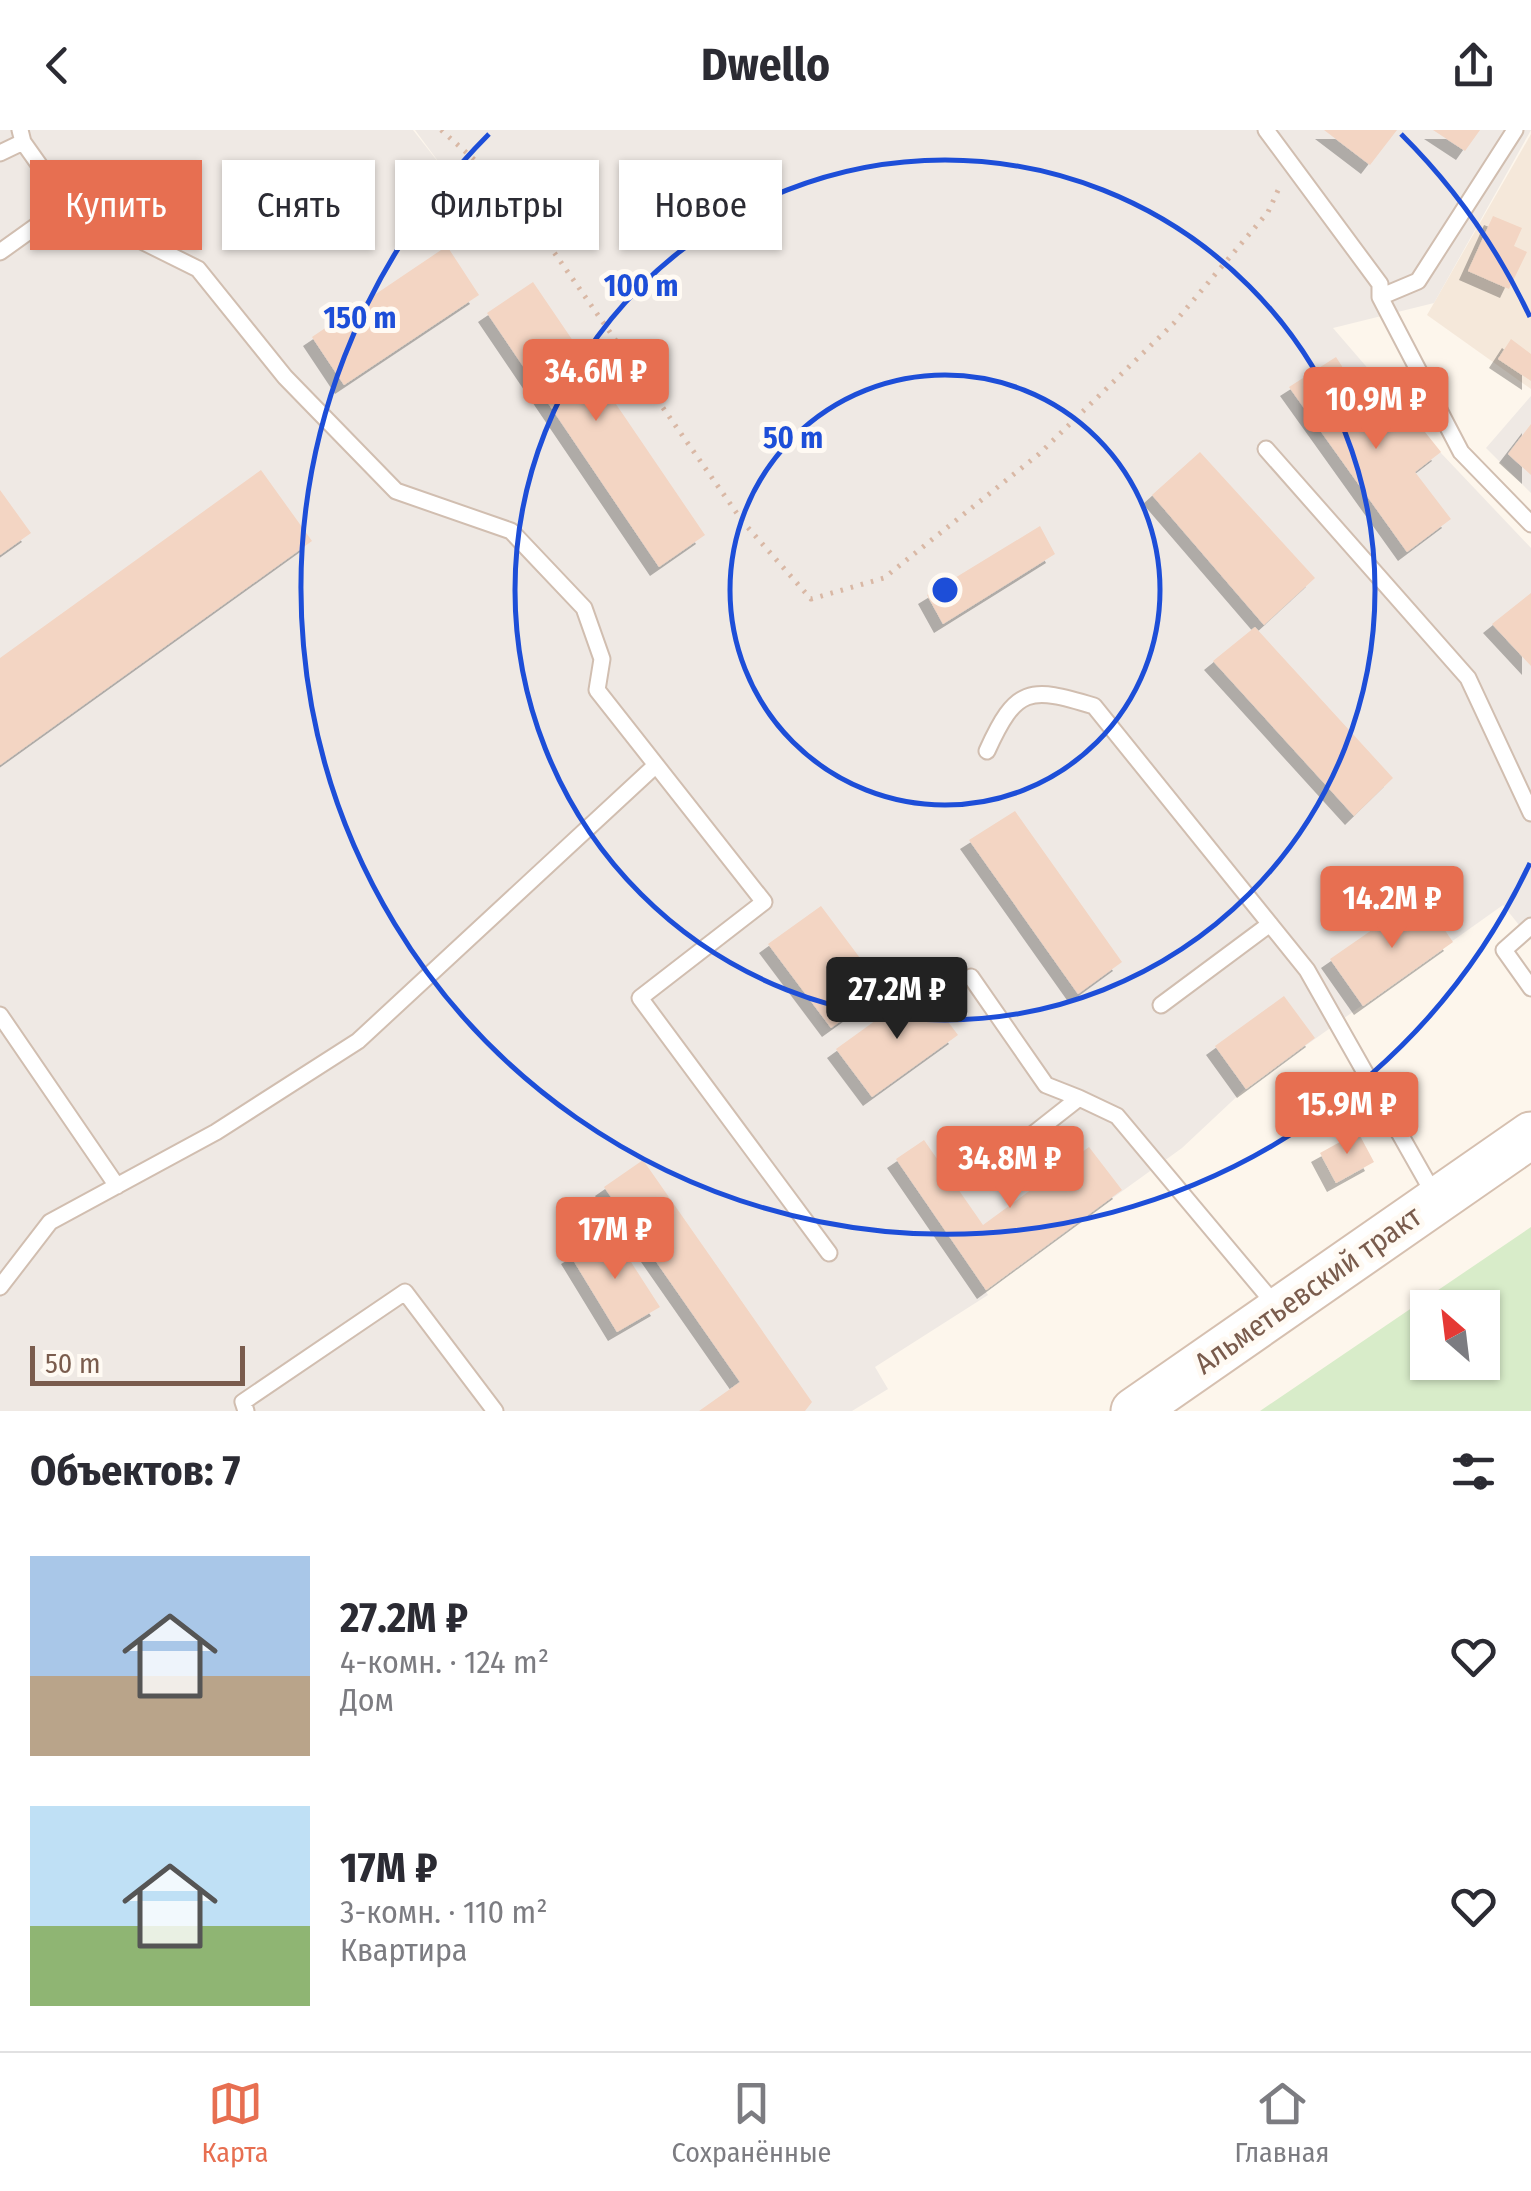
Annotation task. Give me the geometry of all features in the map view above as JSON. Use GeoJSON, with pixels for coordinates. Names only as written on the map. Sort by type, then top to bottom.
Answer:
{"type":"FeatureCollection","features":[{"type":"Feature","properties":{"kind":"main road","name":"Альметьевский тракт"},"geometry":{"type":"LineString","coordinates":[[1134,1411],[1531,1135]]}},
{"type":"Feature","properties":{"kind":"lane"},"geometry":{"type":"LineString","coordinates":[[1266,130],[1380,284],[1380,297],[1461,452],[1531,524]]}},
{"type":"Feature","properties":{"kind":"lane"},"geometry":{"type":"LineString","coordinates":[[1380,297],[1418,281],[1515,130]]}},
{"type":"Feature","properties":{"kind":"lane"},"geometry":{"type":"LineString","coordinates":[[0,153],[21,136],[37,160]]}},
{"type":"Feature","properties":{"kind":"lane"},"geometry":{"type":"LineString","coordinates":[[0,252],[30,230]]}},
{"type":"Feature","properties":{"kind":"lane"},"geometry":{"type":"LineString","coordinates":[[159,250],[198,269],[285,378],[396,491],[511,531],[584,608],[602,659],[597,690],[764,902],[640,998],[829,1252]]}},
{"type":"Feature","properties":{"kind":"lane"},"geometry":{"type":"LineString","coordinates":[[1266,449],[1468,678],[1531,813]]}},
{"type":"Feature","properties":{"kind":"lane"},"geometry":{"type":"LineString","coordinates":[[987,751],[1010,706],[1046,691],[1094,706],[1307,970],[1437,1200]]}},
{"type":"Feature","properties":{"kind":"lane"},"geometry":{"type":"LineString","coordinates":[[0,1286],[50,1222],[216,1132],[358,1040],[656,764]]}},
{"type":"Feature","properties":{"kind":"lane"},"geometry":{"type":"LineString","coordinates":[[1161,1005],[1270,924]]}},
{"type":"Feature","properties":{"kind":"lane"},"geometry":{"type":"LineString","coordinates":[[1531,926],[1504,950],[1531,988]]}},
{"type":"Feature","properties":{"kind":"lane"},"geometry":{"type":"LineString","coordinates":[[971,977],[1046,1085],[1117,1116],[1280,1310]]}},
{"type":"Feature","properties":{"kind":"lane"},"geometry":{"type":"LineString","coordinates":[[0,1015],[117,1186]]}},
{"type":"Feature","properties":{"kind":"lane"},"geometry":{"type":"LineString","coordinates":[[995,1164],[1079,1098]]}},
{"type":"Feature","properties":{"kind":"lane"},"geometry":{"type":"LineString","coordinates":[[246,1411],[242,1402],[404,1292],[495,1411]]}},
{"type":"Feature","properties":{"kind":"path"},"geometry":{"type":"LineString","coordinates":[[440,130],[497,180],[551,248],[743,522],[811,599],[884,578],[1039,454],[1174,323],[1268,212],[1290,166]]}},
{"type":"Feature","properties":{"kind":"shaded area"},"geometry":{"type":"Polygon","coordinates":[[[0,130],[413,130],[437,160],[395,160],[395,250],[599,250],[599,160],[437,160],[415,130],[1531,130],[1434,303],[1333,328],[1440,452],[1531,548],[1531,940],[1503,905],[1246,1088],[1182,1148],[985,1290],[988,1295],[875,1367],[888,1389],[852,1411],[0,1411],[0,130]]]}},
{"type":"Feature","properties":{"kind":"shaded area"},"geometry":{"type":"Polygon","coordinates":[[[1531,134],[1531,389],[1427,315],[1531,134]]]}},
{"type":"Feature","properties":{"kind":"shaded area"},"geometry":{"type":"Polygon","coordinates":[[[1531,396],[1531,493],[1486,448],[1531,396]]]}},
{"type":"Feature","properties":{"kind":"green space"},"geometry":{"type":"Polygon","coordinates":[[[1531,1227],[1531,1411],[1260,1411],[1410,1309],[1410,1380],[1500,1380],[1500,1290],[1438,1290],[1531,1227]]]}},
{"type":"Feature","properties":{"kind":"building"},"geometry":{"type":"Polygon","coordinates":[[[1324,130],[1397,130],[1370,165],[1324,130]]]}},
{"type":"Feature","properties":{"kind":"building"},"geometry":{"type":"Polygon","coordinates":[[[1433,130],[1480,130],[1465,151],[1433,130]]]}},
{"type":"Feature","properties":{"kind":"building"},"geometry":{"type":"Polygon","coordinates":[[[1493,216],[1522,228],[1514,246],[1527,252],[1509,289],[1468,271],[1493,216]]]}},
{"type":"Feature","properties":{"kind":"building"},"geometry":{"type":"Polygon","coordinates":[[[441,250],[450,250],[479,295],[344,385],[312,337],[441,250]]]}},
{"type":"Feature","properties":{"kind":"building"},"geometry":{"type":"Polygon","coordinates":[[[533,282],[705,535],[659,567],[487,313],[533,282]]]}},
{"type":"Feature","properties":{"kind":"building"},"geometry":{"type":"Polygon","coordinates":[[[1511,339],[1531,354],[1531,381],[1498,359],[1511,339]]]}},
{"type":"Feature","properties":{"kind":"building"},"geometry":{"type":"Polygon","coordinates":[[[1336,357],[1381,427],[1405,407],[1441,452],[1415,472],[1451,519],[1407,552],[1289,387],[1336,357]]]}},
{"type":"Feature","properties":{"kind":"building"},"geometry":{"type":"Polygon","coordinates":[[[1531,424],[1531,475],[1508,454],[1531,424]]]}},
{"type":"Feature","properties":{"kind":"building"},"geometry":{"type":"Polygon","coordinates":[[[1200,452],[1315,578],[1264,625],[1152,495],[1200,452]]]}},
{"type":"Feature","properties":{"kind":"building"},"geometry":{"type":"Polygon","coordinates":[[[261,470],[312,541],[0,765],[0,658],[261,470]]]}},
{"type":"Feature","properties":{"kind":"building"},"geometry":{"type":"Polygon","coordinates":[[[0,490],[31,533],[0,555],[0,490]]]}},
{"type":"Feature","properties":{"kind":"building"},"geometry":{"type":"Polygon","coordinates":[[[1040,526],[1055,554],[943,624],[927,595],[1040,526]]]}},
{"type":"Feature","properties":{"kind":"building"},"geometry":{"type":"Polygon","coordinates":[[[1531,593],[1531,666],[1492,624],[1531,593]]]}},
{"type":"Feature","properties":{"kind":"building"},"geometry":{"type":"Polygon","coordinates":[[[1255,627],[1393,778],[1354,816],[1213,661],[1255,627]]]}},
{"type":"Feature","properties":{"kind":"building"},"geometry":{"type":"Polygon","coordinates":[[[1015,811],[1122,962],[1078,994],[969,840],[1015,811]]]}},
{"type":"Feature","properties":{"kind":"building"},"geometry":{"type":"Polygon","coordinates":[[[1421,896],[1453,942],[1363,1006],[1330,959],[1421,896]]]}},
{"type":"Feature","properties":{"kind":"building"},"geometry":{"type":"Polygon","coordinates":[[[821,906],[884,990],[831,1028],[768,944],[821,906]]]}},
{"type":"Feature","properties":{"kind":"building"},"geometry":{"type":"Polygon","coordinates":[[[922,987],[958,1035],[872,1097],[836,1049],[922,987]]]}},
{"type":"Feature","properties":{"kind":"building"},"geometry":{"type":"Polygon","coordinates":[[[1284,996],[1315,1038],[1246,1089],[1215,1046],[1284,996]]]}},
{"type":"Feature","properties":{"kind":"building"},"geometry":{"type":"Polygon","coordinates":[[[1358,1132],[1374,1162],[1336,1183],[1320,1153],[1358,1132]]]}},
{"type":"Feature","properties":{"kind":"building"},"geometry":{"type":"Polygon","coordinates":[[[924,1140],[983,1225],[1089,1147],[1122,1190],[986,1290],[896,1159],[924,1140]]]}},
{"type":"Feature","properties":{"kind":"building"},"geometry":{"type":"Polygon","coordinates":[[[643,1160],[812,1402],[805,1411],[699,1411],[740,1382],[604,1187],[643,1160]]]}},
{"type":"Feature","properties":{"kind":"building"},"geometry":{"type":"Polygon","coordinates":[[[611,1231],[660,1307],[617,1332],[570,1255],[611,1231]]]}}]}
